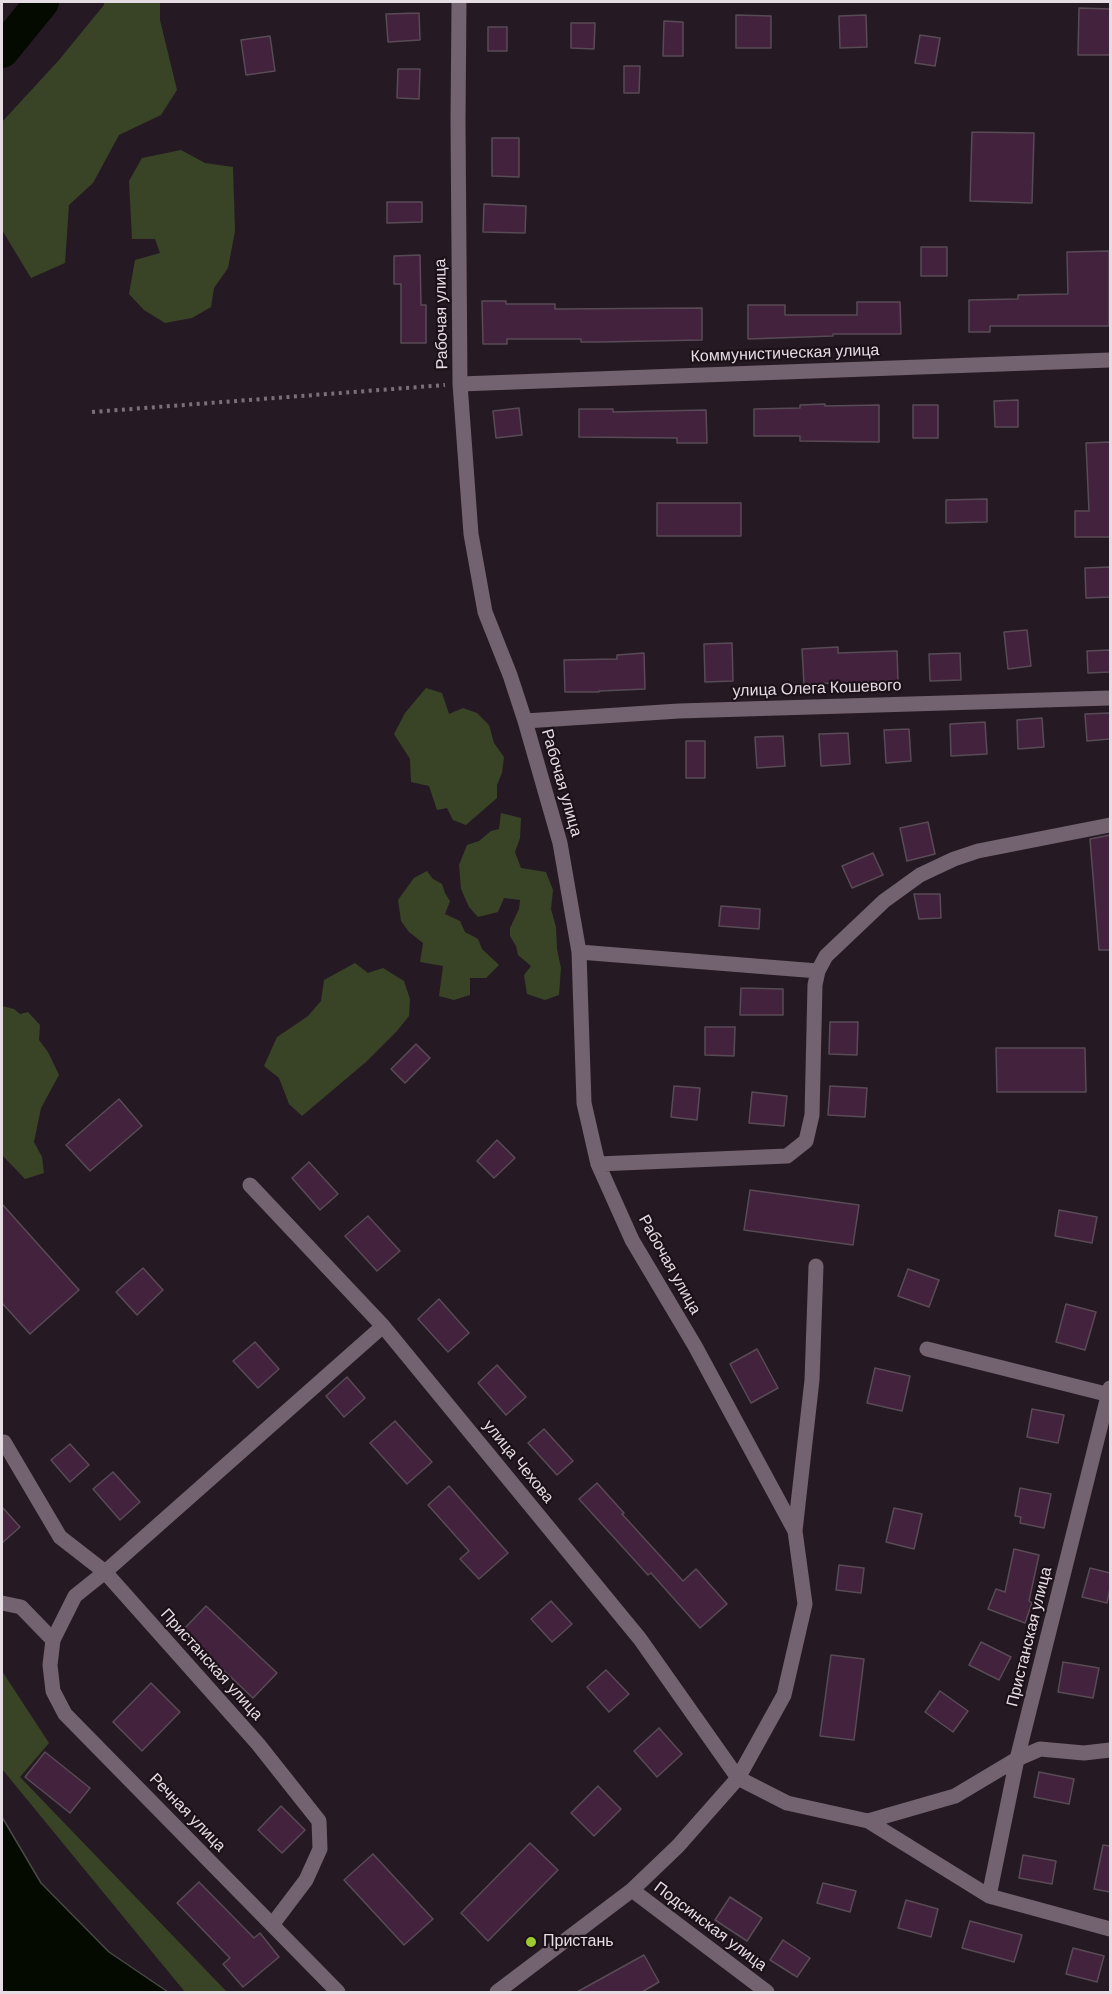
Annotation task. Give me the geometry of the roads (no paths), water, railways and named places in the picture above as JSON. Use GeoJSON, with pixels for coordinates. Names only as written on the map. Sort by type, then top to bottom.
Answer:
{"type":"FeatureCollection","features":[{"type":"Feature","properties":{"kind":"street","name":"Рабочая улица"},"geometry":{"type":"LineString","coordinates":[[459,2],[460,384],[471,534],[485,612],[525,721],[560,843],[579,952],[584,1103],[598,1164],[632,1240],[695,1346],[795,1531]]}},
{"type":"Feature","properties":{"kind":"street","name":"Коммунистическая улица"},"geometry":{"type":"LineString","coordinates":[[460,384],[1110,360]]}},
{"type":"Feature","properties":{"kind":"street","name":"улица Олега Кошевого"},"geometry":{"type":"LineString","coordinates":[[525,721],[679,711],[1110,698]]}},
{"type":"Feature","properties":{"kind":"street"},"geometry":{"type":"LineString","coordinates":[[598,1164],[787,1156],[806,1141],[812,1115],[815,985],[818,971],[826,956],[884,901],[920,875],[954,859],[978,850],[1110,825]]}},
{"type":"Feature","properties":{"kind":"street"},"geometry":{"type":"LineString","coordinates":[[579,952],[818,971]]}},
{"type":"Feature","properties":{"kind":"street","name":"улица Чехова"},"geometry":{"type":"LineString","coordinates":[[250,1185],[382,1326],[640,1639],[738,1778]]}},
{"type":"Feature","properties":{"kind":"street"},"geometry":{"type":"LineString","coordinates":[[497,1992],[632,1890],[678,1846],[738,1778],[784,1695],[805,1604],[795,1531],[812,1380],[816,1266]]}},
{"type":"Feature","properties":{"kind":"street"},"geometry":{"type":"LineString","coordinates":[[2,1603],[21,1607],[53,1640],[75,1596],[382,1326]]}},
{"type":"Feature","properties":{"kind":"street"},"geometry":{"type":"LineString","coordinates":[[927,1348],[1110,1395]]}},
{"type":"Feature","properties":{"kind":"street","name":"Пристанская улица"},"geometry":{"type":"LineString","coordinates":[[989,1896],[1017,1759],[1110,1388]]}},
{"type":"Feature","properties":{"kind":"street","name":"Пристанская улица"},"geometry":{"type":"LineString","coordinates":[[4,1442],[60,1537],[105,1572],[258,1744],[319,1821],[320,1849],[306,1880],[272,1925]]}},
{"type":"Feature","properties":{"kind":"street","name":"Речная улица"},"geometry":{"type":"LineString","coordinates":[[53,1640],[50,1665],[53,1691],[65,1714],[338,1992]]}},
{"type":"Feature","properties":{"kind":"street"},"geometry":{"type":"LineString","coordinates":[[868,1821],[955,1796],[1017,1759],[1040,1749],[1084,1754],[1110,1750]]}},
{"type":"Feature","properties":{"kind":"street"},"geometry":{"type":"LineString","coordinates":[[738,1778],[787,1803],[868,1821],[989,1896],[1110,1929]]}},
{"type":"Feature","properties":{"kind":"street","name":"Подсинская улица"},"geometry":{"type":"LineString","coordinates":[[632,1890],[767,1992]]}},
{"type":"Feature","properties":{"kind":"waterway"},"geometry":{"type":"LineString","coordinates":[[2,51],[42,2]]}},
{"type":"Feature","properties":{"kind":"place","name":"Пристань"},"geometry":{"type":"Point","coordinates":[531,1942]}}]}
